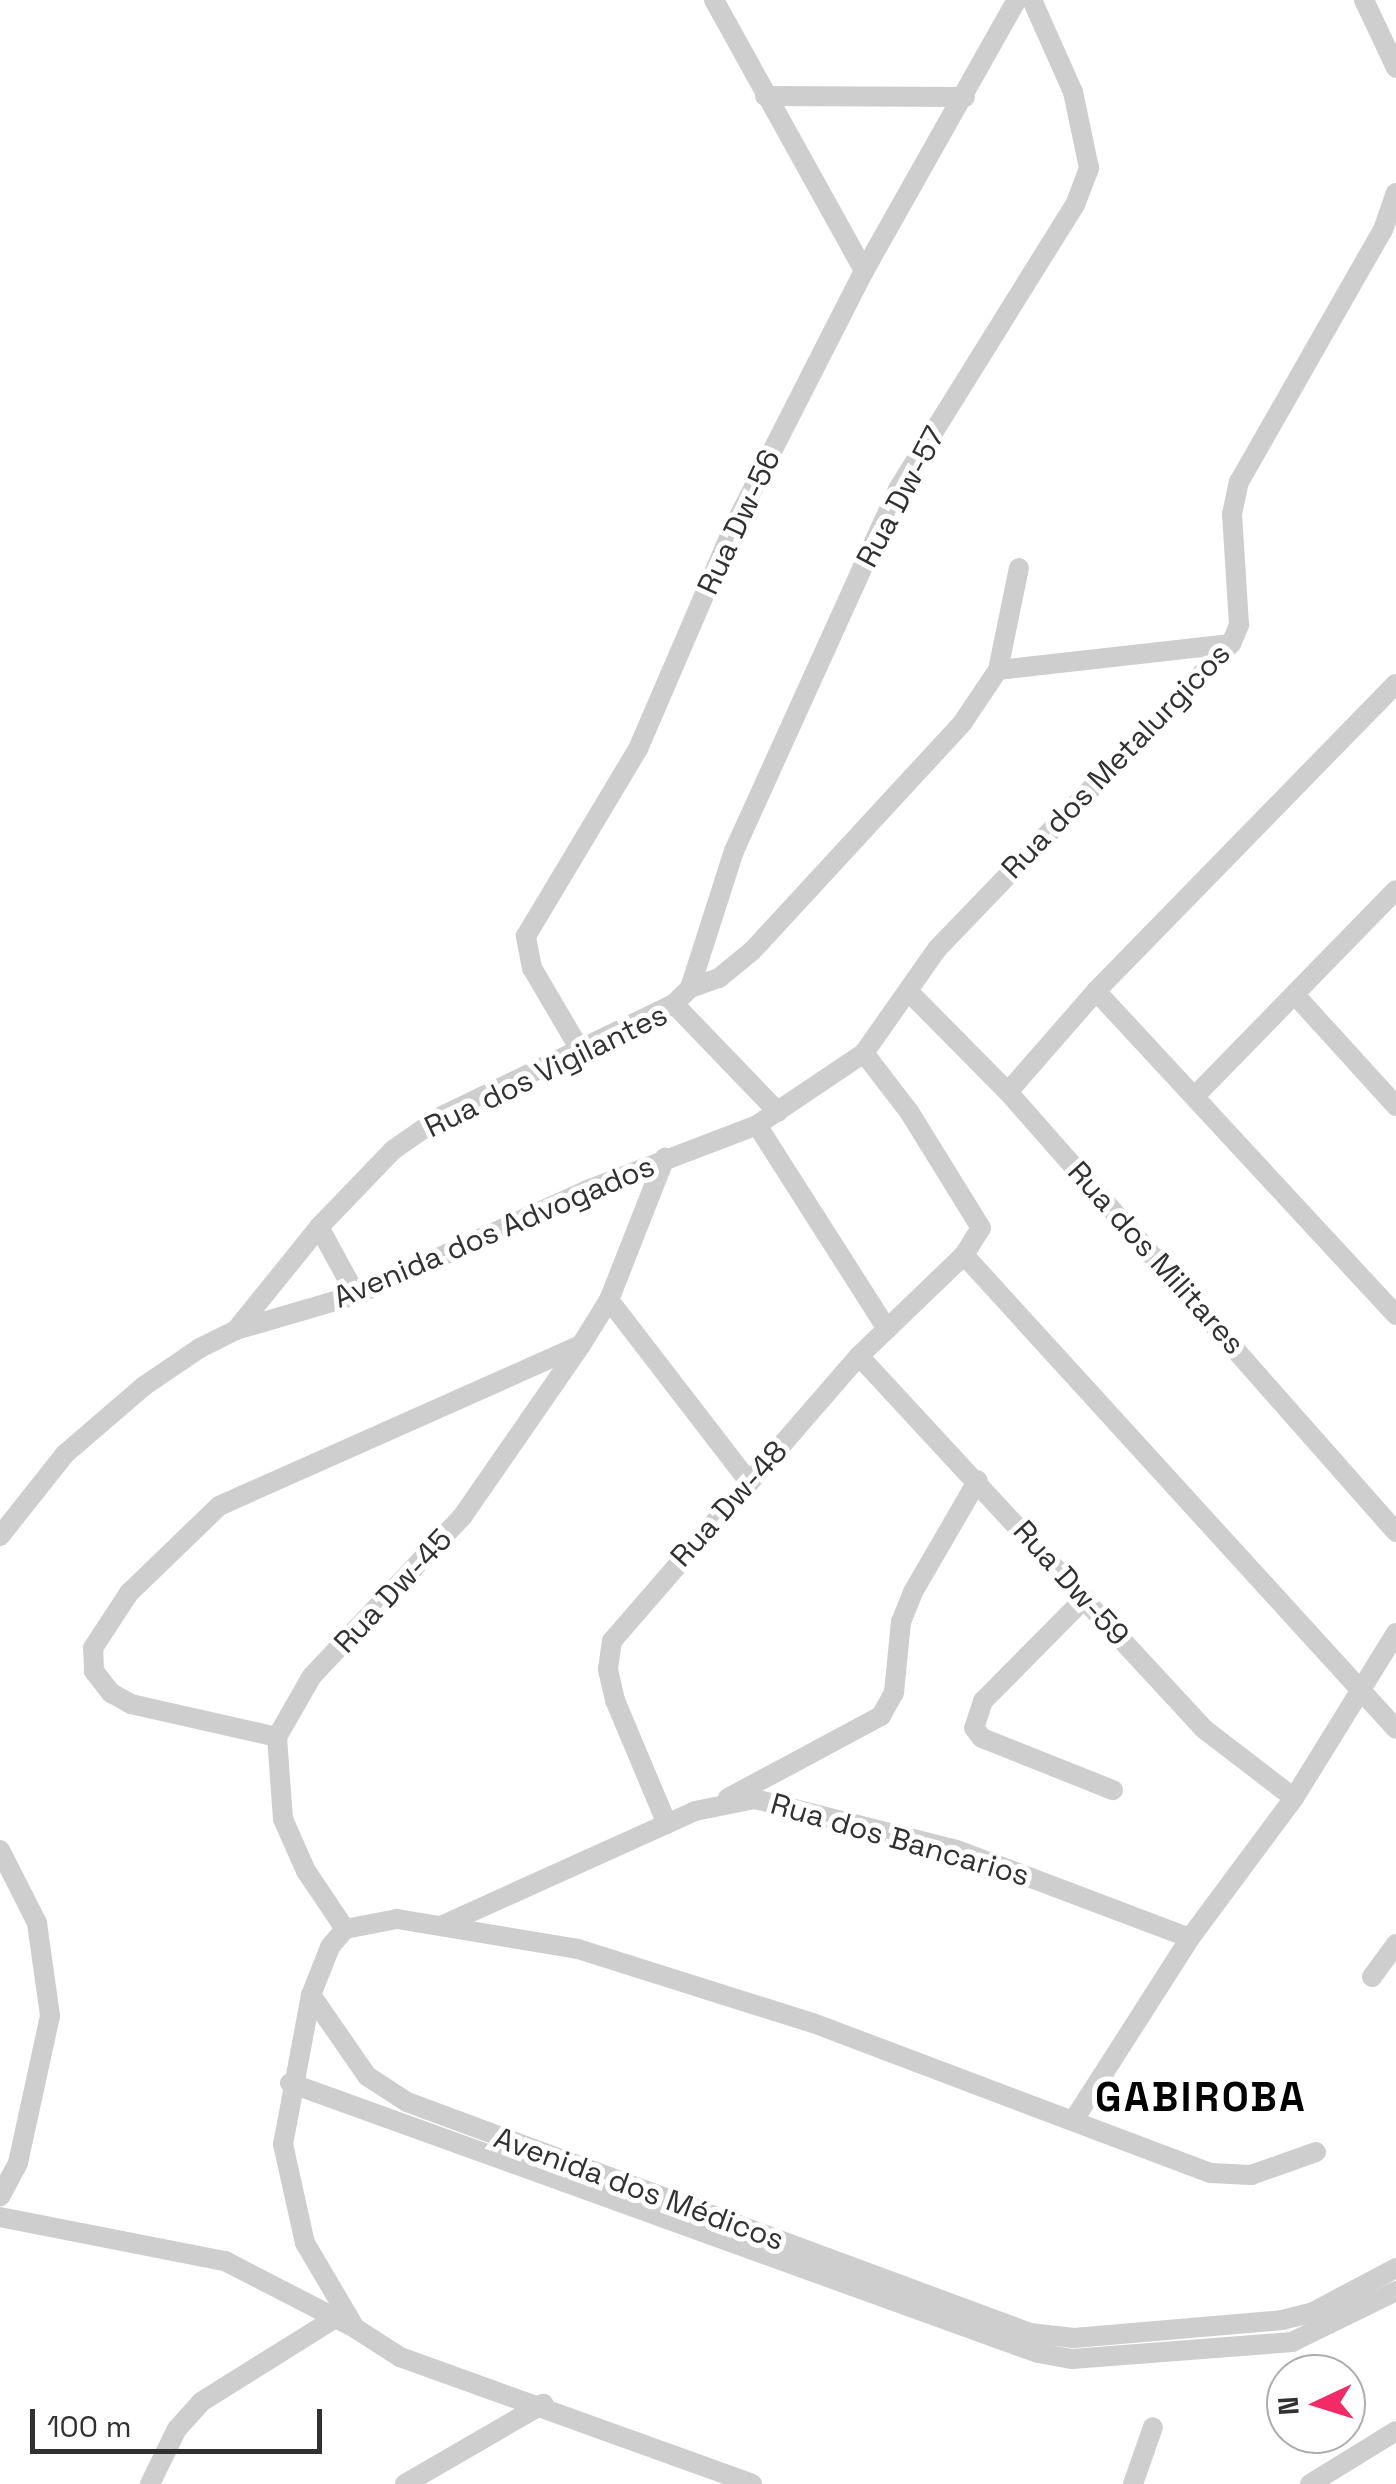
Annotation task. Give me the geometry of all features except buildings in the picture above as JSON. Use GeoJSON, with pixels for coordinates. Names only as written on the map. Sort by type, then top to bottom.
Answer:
{"type":"FeatureCollection","features":[{"type":"Feature","properties":{"kind":"street"},"geometry":{"type":"LineString","coordinates":[[714,0],[864,270]]}},
{"type":"Feature","properties":{"kind":"street","name":"Rua Dw-56"},"geometry":{"type":"LineString","coordinates":[[578,1048],[532,968],[526,936],[638,749],[732,528],[864,270],[1017,0]]}},
{"type":"Feature","properties":{"kind":"street","name":"Rua Dw-57"},"geometry":{"type":"LineString","coordinates":[[674,1004],[690,988],[734,851],[898,488],[1075,205],[1089,168],[1073,92],[1032,0]]}},
{"type":"Feature","properties":{"kind":"street"},"geometry":{"type":"LineString","coordinates":[[1364,0],[1396,68]]}},
{"type":"Feature","properties":{"kind":"street"},"geometry":{"type":"LineString","coordinates":[[765,96],[964,98]]}},
{"type":"Feature","properties":{"kind":"street","name":"Rua dos Metalurgicos"},"geometry":{"type":"LineString","coordinates":[[864,1054],[950,935],[1231,644],[1239,624],[1232,514],[1239,482],[1383,230],[1396,193]]}},
{"type":"Feature","properties":{"kind":"street"},"geometry":{"type":"LineString","coordinates":[[690,988],[719,978],[752,951],[963,722],[998,670],[1019,568]]}},
{"type":"Feature","properties":{"kind":"street"},"geometry":{"type":"LineString","coordinates":[[998,670],[1231,644]]}},
{"type":"Feature","properties":{"kind":"street"},"geometry":{"type":"LineString","coordinates":[[1008,1092],[1096,991],[1396,684]]}},
{"type":"Feature","properties":{"kind":"street"},"geometry":{"type":"LineString","coordinates":[[1196,1095],[1396,890]]}},
{"type":"Feature","properties":{"kind":"street","name":"Rua dos Militares"},"geometry":{"type":"LineString","coordinates":[[908,991],[1008,1092],[1396,1532]]}},
{"type":"Feature","properties":{"kind":"street"},"geometry":{"type":"LineString","coordinates":[[1096,991],[1396,1315]]}},
{"type":"Feature","properties":{"kind":"street"},"geometry":{"type":"LineString","coordinates":[[1296,996],[1396,1106]]}},
{"type":"Feature","properties":{"kind":"street","name":"Rua dos Vigilantes"},"geometry":{"type":"LineString","coordinates":[[236,1330],[318,1227],[393,1150],[442,1116],[674,1004],[778,1112]]}},
{"type":"Feature","properties":{"kind":"street","name":"Avenida dos Advogados"},"geometry":{"type":"LineString","coordinates":[[0,1536],[65,1454],[144,1386],[236,1330],[356,1295],[664,1158],[757,1125],[864,1054]]}},
{"type":"Feature","properties":{"kind":"street","name":"Rua Dw-48"},"geometry":{"type":"LineString","coordinates":[[667,1824],[615,1700],[608,1669],[612,1641],[860,1356],[964,1254],[980,1228],[910,1113],[864,1054]]}},
{"type":"Feature","properties":{"kind":"street"},"geometry":{"type":"LineString","coordinates":[[757,1125],[887,1329]]}},
{"type":"Feature","properties":{"kind":"street","name":"Rua Dw-45"},"geometry":{"type":"LineString","coordinates":[[277,1737],[312,1676],[462,1517],[581,1345],[609,1300],[664,1158]]}},
{"type":"Feature","properties":{"kind":"street"},"geometry":{"type":"LineString","coordinates":[[318,1227],[356,1295]]}},
{"type":"Feature","properties":{"kind":"street"},"geometry":{"type":"LineString","coordinates":[[964,1254],[1396,1728]]}},
{"type":"Feature","properties":{"kind":"street"},"geometry":{"type":"LineString","coordinates":[[609,1300],[749,1482]]}},
{"type":"Feature","properties":{"kind":"street"},"geometry":{"type":"LineString","coordinates":[[345,1929],[306,1871],[282,1819],[277,1737],[131,1704],[111,1694],[94,1672],[93,1648],[105,1626],[154,1564],[220,1506],[581,1345]]}},
{"type":"Feature","properties":{"kind":"street","name":"Rua Dw-59"},"geometry":{"type":"LineString","coordinates":[[860,1356],[1204,1729],[1294,1798]]}},
{"type":"Feature","properties":{"kind":"street"},"geometry":{"type":"LineString","coordinates":[[718,1804],[881,1716],[894,1693],[901,1622],[913,1592],[978,1480]]}},
{"type":"Feature","properties":{"kind":"street"},"geometry":{"type":"LineString","coordinates":[[1085,1598],[983,1702],[974,1728],[982,1738],[1114,1790]]}},
{"type":"Feature","properties":{"kind":"street"},"geometry":{"type":"LineString","coordinates":[[1075,2118],[1190,1938],[1294,1798],[1396,1633]]}},
{"type":"Feature","properties":{"kind":"street","name":"Rua dos Bancarios"},"geometry":{"type":"LineString","coordinates":[[445,1924],[718,1804],[789,1803],[958,1850],[1190,1938]]}},
{"type":"Feature","properties":{"kind":"street"},"geometry":{"type":"LineString","coordinates":[[0,1850],[37,1923],[50,2016],[18,2163],[0,2197]]}},
{"type":"Feature","properties":{"kind":"street"},"geometry":{"type":"LineString","coordinates":[[355,2328],[305,2243],[286,2182],[282,2144],[290,2083],[311,1995],[330,1947],[345,1929],[397,1920],[445,1924],[578,1949],[813,2023],[1075,2118],[1211,2173],[1250,2176],[1316,2152]]}},
{"type":"Feature","properties":{"kind":"street"},"geometry":{"type":"LineString","coordinates":[[1372,1977],[1396,1944]]}},
{"type":"Feature","properties":{"kind":"street","name":"Avenida dos Médicos"},"geometry":{"type":"LineString","coordinates":[[311,1995],[354,2060],[383,2089],[490,2144]]}},
{"type":"Feature","properties":{"kind":"street","name":"Avenida dos Médicos"},"geometry":{"type":"LineString","coordinates":[[290,2083],[490,2144],[1072,2358],[1292,2342],[1396,2291]]}},
{"type":"Feature","properties":{"kind":"street"},"geometry":{"type":"LineString","coordinates":[[0,2217],[225,2261],[332,2320],[355,2328],[400,2357],[543,2404],[752,2484]]}},
{"type":"Feature","properties":{"kind":"street","name":"Avenida dos Médicos"},"geometry":{"type":"LineString","coordinates":[[1008,2336],[1074,2338],[1251,2325],[1313,2312],[1396,2268]]}},
{"type":"Feature","properties":{"kind":"street"},"geometry":{"type":"LineString","coordinates":[[150,2484],[177,2430],[200,2402],[332,2320]]}},
{"type":"Feature","properties":{"kind":"street"},"geometry":{"type":"LineString","coordinates":[[406,2484],[543,2404]]}},
{"type":"Feature","properties":{"kind":"street"},"geometry":{"type":"LineString","coordinates":[[1133,2484],[1153,2427]]}},
{"type":"Feature","properties":{"kind":"street"},"geometry":{"type":"LineString","coordinates":[[1310,2484],[1396,2432]]}},
{"type":"Feature","properties":{"kind":"district","name":"GABIROBA"},"geometry":{"type":"Point","coordinates":[1201,2098]}}]}
